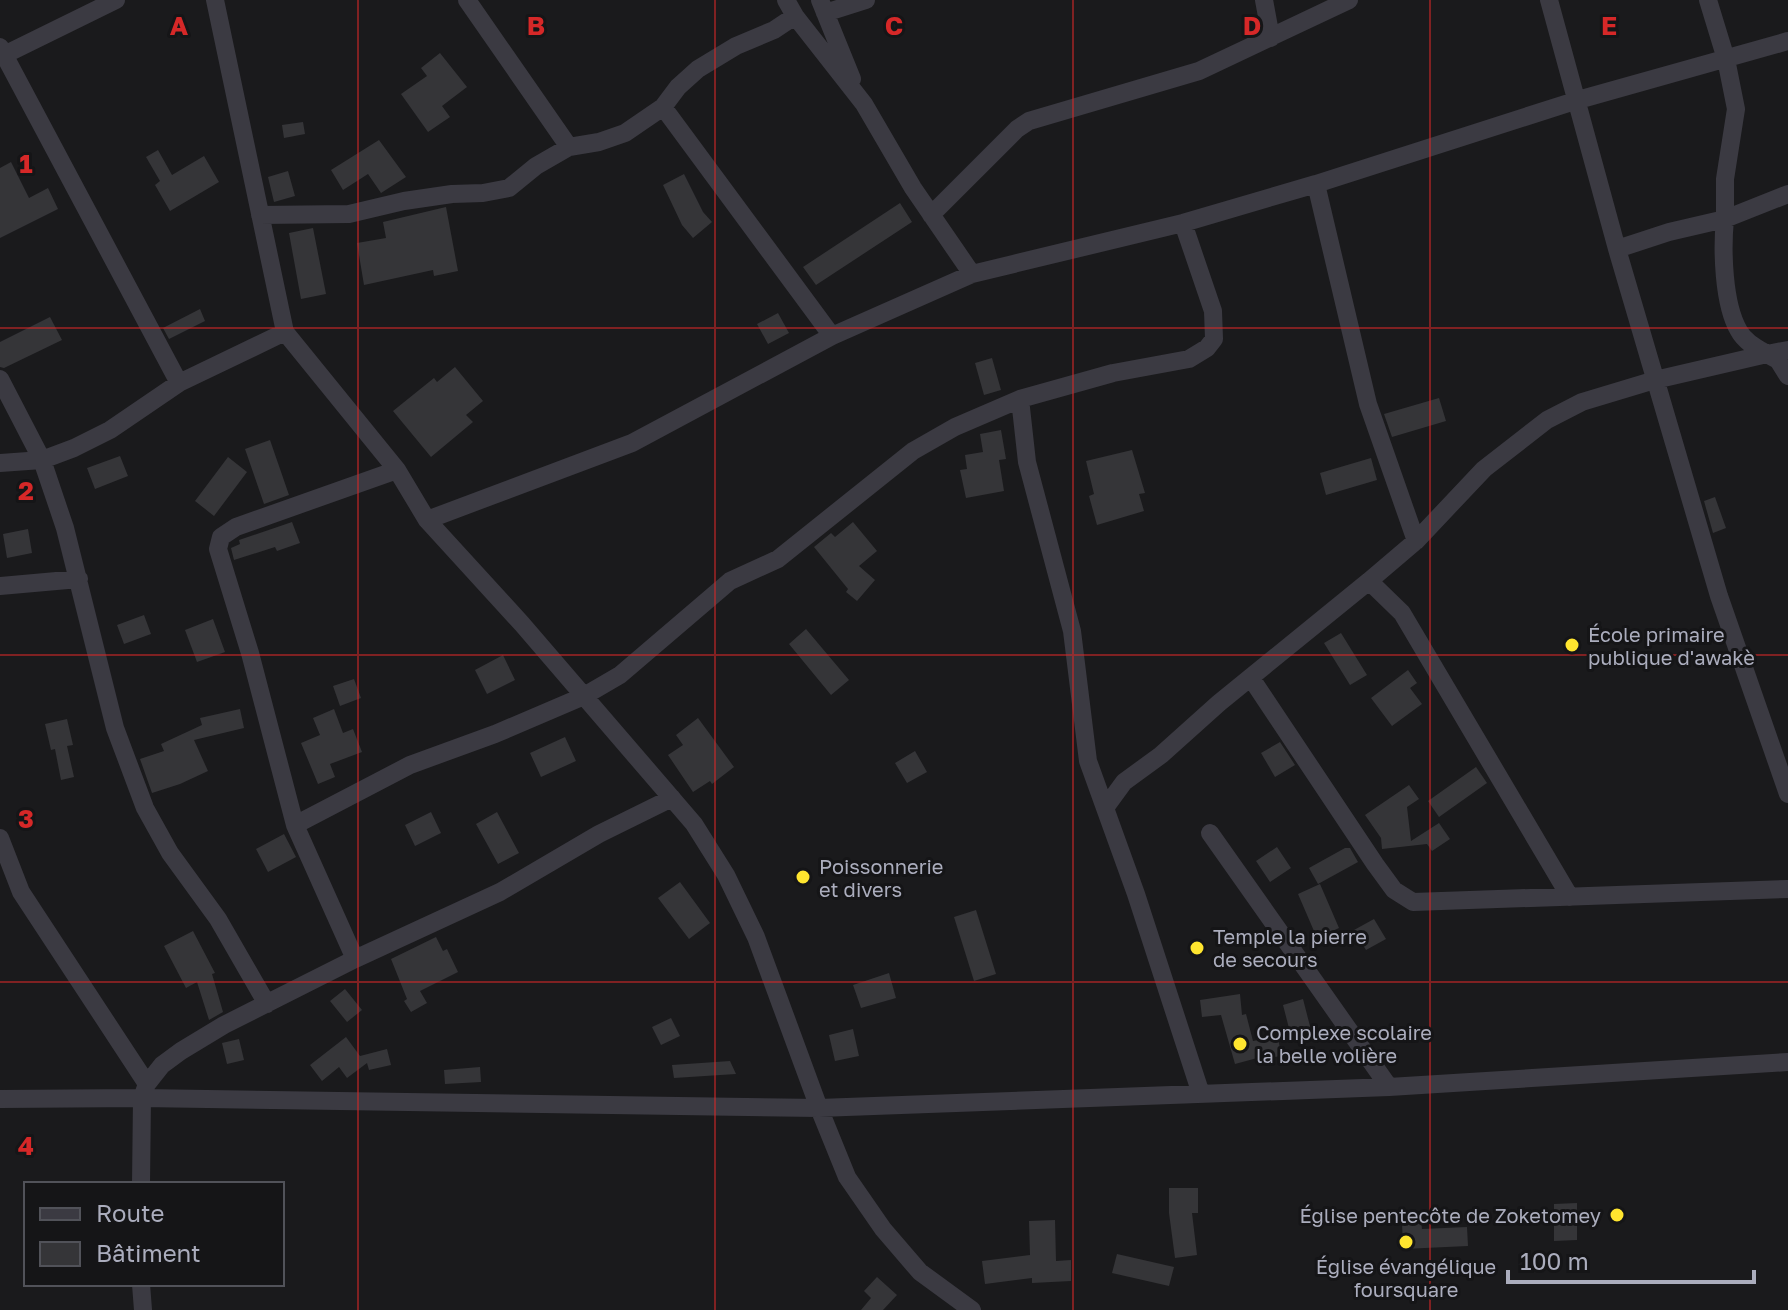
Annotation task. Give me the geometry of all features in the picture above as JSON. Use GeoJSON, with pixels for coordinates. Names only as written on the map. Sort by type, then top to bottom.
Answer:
{"type":"FeatureCollection","features":[{"type":"Feature","properties":{"kind":"street"},"geometry":{"type":"LineString","coordinates":[[215,0],[285,332],[397,470],[427,520],[694,824],[726,875],[756,937],[847,1177],[883,1229],[920,1272],[972,1310]]}},
{"type":"Feature","properties":{"kind":"street"},"geometry":{"type":"LineString","coordinates":[[467,0],[569,147]]}},
{"type":"Feature","properties":{"kind":"street"},"geometry":{"type":"LineString","coordinates":[[864,104],[823,7],[866,0]]}},
{"type":"Feature","properties":{"kind":"street"},"geometry":{"type":"LineString","coordinates":[[1264,0],[1271,38]]}},
{"type":"Feature","properties":{"kind":"street"},"geometry":{"type":"LineString","coordinates":[[931,215],[1017,129],[1029,121],[1199,71],[1349,0]]}},
{"type":"Feature","properties":{"kind":"street"},"geometry":{"type":"LineString","coordinates":[[1549,0],[1617,249],[1719,596],[1788,794]]}},
{"type":"Feature","properties":{"kind":"street"},"geometry":{"type":"LineString","coordinates":[[1708,0],[1726,59],[1736,109],[1725,179],[1723,243],[1730,306],[1739,331],[1751,344],[1778,360],[1788,376]]}},
{"type":"Feature","properties":{"kind":"street"},"geometry":{"type":"LineString","coordinates":[[106,2],[1,53],[179,383]]}},
{"type":"Feature","properties":{"kind":"street"},"geometry":{"type":"LineString","coordinates":[[260,215],[349,214],[404,201],[509,188],[536,166],[569,147],[599,142],[625,133],[663,107],[678,87],[698,69],[736,46],[774,30],[790,8],[864,104],[931,215],[972,274]]}},
{"type":"Feature","properties":{"kind":"street"},"geometry":{"type":"LineString","coordinates":[[427,520],[632,443],[832,336],[972,274],[1183,223],[1578,100],[1788,41]]}},
{"type":"Feature","properties":{"kind":"street"},"geometry":{"type":"LineString","coordinates":[[663,107],[832,336]]}},
{"type":"Feature","properties":{"kind":"street"},"geometry":{"type":"LineString","coordinates":[[1316,184],[1368,404],[1416,541]]}},
{"type":"Feature","properties":{"kind":"street"},"geometry":{"type":"LineString","coordinates":[[1617,249],[1669,232],[1725,219],[1788,194]]}},
{"type":"Feature","properties":{"kind":"street"},"geometry":{"type":"LineString","coordinates":[[295,825],[410,765],[495,734],[584,696],[620,675],[730,581],[778,559],[913,451],[955,427],[1020,399],[1113,373],[1189,359],[1207,348],[1214,339],[1213,311],[1183,223]]}},
{"type":"Feature","properties":{"kind":"street"},"geometry":{"type":"LineString","coordinates":[[0,463],[42,460],[74,448],[110,430],[179,383],[285,332]]}},
{"type":"Feature","properties":{"kind":"street"},"geometry":{"type":"LineString","coordinates":[[1105,808],[1124,782],[1161,755],[1416,541],[1484,469],[1547,420],[1582,402],[1655,380],[1788,350]]}},
{"type":"Feature","properties":{"kind":"street"},"geometry":{"type":"LineString","coordinates":[[0,379],[42,460],[65,528],[115,728],[145,808],[170,853],[218,919],[267,1004]]}},
{"type":"Feature","properties":{"kind":"street"},"geometry":{"type":"LineString","coordinates":[[1020,399],[1027,462],[1072,631],[1088,761],[1160,965],[1201,1094]]}},
{"type":"Feature","properties":{"kind":"street"},"geometry":{"type":"LineString","coordinates":[[355,959],[295,825],[250,653],[218,549],[221,537],[236,527],[397,470]]}},
{"type":"Feature","properties":{"kind":"street"},"geometry":{"type":"LineString","coordinates":[[0,586],[79,579]]}},
{"type":"Feature","properties":{"kind":"street"},"geometry":{"type":"LineString","coordinates":[[1369,581],[1402,613],[1570,897]]}},
{"type":"Feature","properties":{"kind":"street"},"geometry":{"type":"LineString","coordinates":[[1251,678],[1394,890],[1413,902],[1788,889]]}},
{"type":"Feature","properties":{"kind":"street"},"geometry":{"type":"LineString","coordinates":[[141,1182],[144,1091],[162,1065],[181,1051],[355,959],[500,892],[599,834],[672,798]]}},
{"type":"Feature","properties":{"kind":"street"},"geometry":{"type":"LineString","coordinates":[[1210,833],[1389,1087]]}},
{"type":"Feature","properties":{"kind":"street"},"geometry":{"type":"LineString","coordinates":[[0,838],[21,892],[144,1091]]}},
{"type":"Feature","properties":{"kind":"street"},"geometry":{"type":"LineString","coordinates":[[0,1099],[144,1091],[819,1108],[1389,1087],[1788,1062]]}},
{"type":"Feature","properties":{"kind":"street"},"geometry":{"type":"LineString","coordinates":[[141,1286],[143,1310]]}},
{"type":"Feature","properties":{"kind":"building"},"geometry":{"type":"Polygon","coordinates":[[[440,53],[467,87],[442,106],[450,117],[428,132],[401,94],[427,76],[421,68],[440,53]]]}},
{"type":"Feature","properties":{"kind":"building"},"geometry":{"type":"Polygon","coordinates":[[[303,122],[305,134],[284,138],[282,125],[303,122]]]}},
{"type":"Feature","properties":{"kind":"building"},"geometry":{"type":"Polygon","coordinates":[[[379,140],[406,177],[381,193],[368,174],[343,190],[331,170],[379,140]]]}},
{"type":"Feature","properties":{"kind":"building"},"geometry":{"type":"Polygon","coordinates":[[[158,150],[172,175],[204,156],[219,182],[170,211],[155,185],[160,181],[146,157],[158,150]]]}},
{"type":"Feature","properties":{"kind":"building"},"geometry":{"type":"Polygon","coordinates":[[[11,162],[29,198],[48,188],[58,209],[0,238],[0,168],[11,162]]]}},
{"type":"Feature","properties":{"kind":"building"},"geometry":{"type":"Polygon","coordinates":[[[288,171],[295,196],[274,202],[268,177],[288,171]]]}},
{"type":"Feature","properties":{"kind":"building"},"geometry":{"type":"Polygon","coordinates":[[[684,174],[703,212],[712,222],[693,238],[682,225],[663,185],[684,174]]]}},
{"type":"Feature","properties":{"kind":"building"},"geometry":{"type":"Polygon","coordinates":[[[900,203],[912,222],[816,285],[803,267],[900,203]]]}},
{"type":"Feature","properties":{"kind":"building"},"geometry":{"type":"Polygon","coordinates":[[[446,207],[458,271],[434,276],[433,270],[364,285],[357,243],[386,238],[383,222],[446,207]]]}},
{"type":"Feature","properties":{"kind":"building"},"geometry":{"type":"Polygon","coordinates":[[[313,228],[326,294],[301,299],[289,233],[313,228]]]}},
{"type":"Feature","properties":{"kind":"building"},"geometry":{"type":"Polygon","coordinates":[[[200,309],[205,321],[169,339],[163,328],[200,309]]]}},
{"type":"Feature","properties":{"kind":"building"},"geometry":{"type":"Polygon","coordinates":[[[778,313],[789,333],[768,344],[757,324],[778,313]]]}},
{"type":"Feature","properties":{"kind":"building"},"geometry":{"type":"Polygon","coordinates":[[[50,317],[62,340],[4,368],[0,367],[0,342],[50,317]]]}},
{"type":"Feature","properties":{"kind":"building"},"geometry":{"type":"Polygon","coordinates":[[[992,358],[1001,390],[984,395],[975,363],[992,358]]]}},
{"type":"Feature","properties":{"kind":"building"},"geometry":{"type":"Polygon","coordinates":[[[455,367],[483,401],[466,415],[473,422],[431,457],[393,411],[434,378],[437,382],[455,367]]]}},
{"type":"Feature","properties":{"kind":"building"},"geometry":{"type":"Polygon","coordinates":[[[1439,398],[1446,421],[1392,437],[1384,414],[1439,398]]]}},
{"type":"Feature","properties":{"kind":"building"},"geometry":{"type":"Polygon","coordinates":[[[1001,430],[1006,459],[999,460],[1004,491],[966,498],[960,470],[967,469],[965,455],[983,452],[980,434],[1001,430]]]}},
{"type":"Feature","properties":{"kind":"building"},"geometry":{"type":"Polygon","coordinates":[[[270,440],[289,495],[264,504],[245,449],[270,440]]]}},
{"type":"Feature","properties":{"kind":"building"},"geometry":{"type":"Polygon","coordinates":[[[1132,450],[1145,493],[1139,494],[1144,511],[1097,525],[1089,496],[1094,494],[1086,461],[1132,450]]]}},
{"type":"Feature","properties":{"kind":"building"},"geometry":{"type":"Polygon","coordinates":[[[120,456],[128,476],[95,489],[87,468],[120,456]]]}},
{"type":"Feature","properties":{"kind":"building"},"geometry":{"type":"Polygon","coordinates":[[[228,457],[247,472],[214,516],[195,501],[228,457]]]}},
{"type":"Feature","properties":{"kind":"building"},"geometry":{"type":"Polygon","coordinates":[[[1371,458],[1377,480],[1326,495],[1320,473],[1371,458]]]}},
{"type":"Feature","properties":{"kind":"building"},"geometry":{"type":"Polygon","coordinates":[[[1715,497],[1726,528],[1713,533],[1704,501],[1715,497]]]}},
{"type":"Feature","properties":{"kind":"building"},"geometry":{"type":"Polygon","coordinates":[[[292,522],[300,543],[234,560],[231,548],[240,544],[239,540],[292,522]]]}},
{"type":"Feature","properties":{"kind":"building"},"geometry":{"type":"Polygon","coordinates":[[[853,522],[877,551],[859,566],[875,580],[857,601],[846,592],[848,589],[814,547],[831,533],[835,537],[853,522]]]}},
{"type":"Feature","properties":{"kind":"building"},"geometry":{"type":"Polygon","coordinates":[[[28,529],[32,553],[7,558],[3,534],[28,529]]]}},
{"type":"Feature","properties":{"kind":"building"},"geometry":{"type":"Polygon","coordinates":[[[144,615],[151,634],[124,644],[117,625],[144,615]]]}},
{"type":"Feature","properties":{"kind":"building"},"geometry":{"type":"Polygon","coordinates":[[[213,619],[225,652],[197,662],[185,630],[213,619]]]}},
{"type":"Feature","properties":{"kind":"building"},"geometry":{"type":"Polygon","coordinates":[[[806,629],[849,680],[831,695],[789,644],[806,629]]]}},
{"type":"Feature","properties":{"kind":"building"},"geometry":{"type":"Polygon","coordinates":[[[1341,633],[1367,675],[1350,685],[1324,643],[1341,633]]]}},
{"type":"Feature","properties":{"kind":"building"},"geometry":{"type":"Polygon","coordinates":[[[503,655],[515,680],[487,694],[475,670],[503,655]]]}},
{"type":"Feature","properties":{"kind":"building"},"geometry":{"type":"Polygon","coordinates":[[[1408,670],[1417,683],[1410,688],[1422,704],[1392,726],[1371,698],[1408,670]]]}},
{"type":"Feature","properties":{"kind":"building"},"geometry":{"type":"Polygon","coordinates":[[[354,679],[361,698],[340,706],[333,686],[354,679]]]}},
{"type":"Feature","properties":{"kind":"building"},"geometry":{"type":"Polygon","coordinates":[[[240,709],[244,728],[194,740],[208,771],[152,793],[140,759],[164,751],[161,744],[202,725],[200,718],[240,709]]]}},
{"type":"Feature","properties":{"kind":"building"},"geometry":{"type":"Polygon","coordinates":[[[334,709],[343,733],[353,729],[362,752],[330,764],[335,777],[318,784],[301,743],[320,735],[313,718],[334,709]]]}},
{"type":"Feature","properties":{"kind":"building"},"geometry":{"type":"Polygon","coordinates":[[[698,718],[734,767],[712,784],[710,781],[693,792],[668,755],[683,745],[676,735],[698,718]]]}},
{"type":"Feature","properties":{"kind":"building"},"geometry":{"type":"Polygon","coordinates":[[[67,719],[73,745],[67,746],[74,777],[61,780],[55,749],[51,750],[45,724],[67,719]]]}},
{"type":"Feature","properties":{"kind":"building"},"geometry":{"type":"Polygon","coordinates":[[[565,737],[576,761],[541,777],[530,753],[565,737]]]}},
{"type":"Feature","properties":{"kind":"building"},"geometry":{"type":"Polygon","coordinates":[[[1280,742],[1295,765],[1275,777],[1261,753],[1280,742]]]}},
{"type":"Feature","properties":{"kind":"building"},"geometry":{"type":"Polygon","coordinates":[[[915,751],[927,772],[907,783],[895,763],[915,751]]]}},
{"type":"Feature","properties":{"kind":"building"},"geometry":{"type":"Polygon","coordinates":[[[1476,767],[1487,783],[1439,817],[1428,801],[1476,767]]]}},
{"type":"Feature","properties":{"kind":"building"},"geometry":{"type":"Polygon","coordinates":[[[1409,785],[1419,799],[1407,807],[1411,841],[1439,823],[1450,839],[1432,851],[1427,844],[1382,849],[1381,838],[1365,815],[1409,785]]]}},
{"type":"Feature","properties":{"kind":"building"},"geometry":{"type":"Polygon","coordinates":[[[431,812],[441,833],[415,846],[405,825],[431,812]]]}},
{"type":"Feature","properties":{"kind":"building"},"geometry":{"type":"Polygon","coordinates":[[[497,812],[519,853],[498,864],[476,824],[497,812]]]}},
{"type":"Feature","properties":{"kind":"building"},"geometry":{"type":"Polygon","coordinates":[[[284,834],[296,857],[268,872],[256,849],[284,834]]]}},
{"type":"Feature","properties":{"kind":"building"},"geometry":{"type":"Polygon","coordinates":[[[1277,847],[1291,868],[1270,882],[1256,861],[1277,847]]]}},
{"type":"Feature","properties":{"kind":"building"},"geometry":{"type":"Polygon","coordinates":[[[1350,848],[1358,862],[1318,884],[1309,868],[1350,848]]]}},
{"type":"Feature","properties":{"kind":"building"},"geometry":{"type":"Polygon","coordinates":[[[680,882],[710,923],[689,939],[658,898],[680,882]]]}},
{"type":"Feature","properties":{"kind":"building"},"geometry":{"type":"Polygon","coordinates":[[[1320,884],[1339,928],[1317,938],[1298,894],[1320,884]]]}},
{"type":"Feature","properties":{"kind":"building"},"geometry":{"type":"Polygon","coordinates":[[[976,910],[996,974],[974,981],[954,917],[976,910]]]}},
{"type":"Feature","properties":{"kind":"building"},"geometry":{"type":"Polygon","coordinates":[[[1374,919],[1386,939],[1366,950],[1354,930],[1374,919]]]}},
{"type":"Feature","properties":{"kind":"building"},"geometry":{"type":"Polygon","coordinates":[[[193,931],[215,973],[212,974],[223,1012],[209,1020],[197,982],[186,988],[164,946],[193,931]]]}},
{"type":"Feature","properties":{"kind":"building"},"geometry":{"type":"Polygon","coordinates":[[[436,937],[443,951],[447,949],[458,972],[420,991],[427,1003],[411,1012],[404,1001],[407,999],[391,959],[436,937]]]}},
{"type":"Feature","properties":{"kind":"building"},"geometry":{"type":"Polygon","coordinates":[[[889,973],[896,998],[861,1008],[853,985],[889,973]]]}},
{"type":"Feature","properties":{"kind":"building"},"geometry":{"type":"Polygon","coordinates":[[[345,989],[362,1010],[347,1022],[330,1001],[345,989]]]}},
{"type":"Feature","properties":{"kind":"building"},"geometry":{"type":"Polygon","coordinates":[[[1240,994],[1242,1015],[1246,1014],[1253,1041],[1278,1036],[1281,1056],[1261,1057],[1235,1064],[1221,1015],[1202,1017],[1200,1000],[1240,994]]]}},
{"type":"Feature","properties":{"kind":"building"},"geometry":{"type":"Polygon","coordinates":[[[1303,999],[1311,1030],[1291,1036],[1283,1005],[1303,999]]]}},
{"type":"Feature","properties":{"kind":"building"},"geometry":{"type":"Polygon","coordinates":[[[671,1018],[680,1036],[661,1045],[652,1027],[671,1018]]]}},
{"type":"Feature","properties":{"kind":"building"},"geometry":{"type":"Polygon","coordinates":[[[853,1029],[859,1056],[835,1061],[829,1035],[853,1029]]]}},
{"type":"Feature","properties":{"kind":"building"},"geometry":{"type":"Polygon","coordinates":[[[346,1037],[360,1056],[387,1049],[391,1065],[369,1070],[367,1063],[347,1078],[339,1067],[322,1081],[310,1065],[346,1037]]]}},
{"type":"Feature","properties":{"kind":"building"},"geometry":{"type":"Polygon","coordinates":[[[239,1039],[244,1060],[227,1064],[222,1043],[239,1039]]]}},
{"type":"Feature","properties":{"kind":"building"},"geometry":{"type":"Polygon","coordinates":[[[730,1061],[736,1074],[674,1078],[672,1065],[730,1061]]]}},
{"type":"Feature","properties":{"kind":"building"},"geometry":{"type":"Polygon","coordinates":[[[480,1067],[481,1082],[445,1084],[444,1070],[480,1067]]]}},
{"type":"Feature","properties":{"kind":"building"},"geometry":{"type":"Polygon","coordinates":[[[1169,1188],[1198,1188],[1198,1213],[1192,1213],[1197,1255],[1175,1258],[1169,1188]]]}},
{"type":"Feature","properties":{"kind":"building"},"geometry":{"type":"Polygon","coordinates":[[[1577,1203],[1577,1240],[1554,1241],[1554,1204],[1577,1203]]]}},
{"type":"Feature","properties":{"kind":"building"},"geometry":{"type":"Polygon","coordinates":[[[1055,1220],[1056,1261],[1071,1260],[1071,1281],[1032,1283],[1032,1278],[985,1284],[982,1261],[1030,1255],[1029,1221],[1055,1220]]]}},
{"type":"Feature","properties":{"kind":"building"},"geometry":{"type":"Polygon","coordinates":[[[1421,1221],[1422,1229],[1467,1227],[1468,1246],[1403,1249],[1402,1222],[1421,1221]]]}},
{"type":"Feature","properties":{"kind":"building"},"geometry":{"type":"Polygon","coordinates":[[[1117,1254],[1174,1267],[1169,1286],[1112,1273],[1117,1254]]]}},
{"type":"Feature","properties":{"kind":"building"},"geometry":{"type":"Polygon","coordinates":[[[877,1277],[897,1295],[883,1310],[861,1310],[871,1298],[864,1291],[877,1277]]]}},
{"type":"Feature","properties":{"kind":"place","name":"École primaire publique d'awakè"},"geometry":{"type":"Point","coordinates":[1572,645]}},
{"type":"Feature","properties":{"kind":"place","name":"Poissonnerie et divers"},"geometry":{"type":"Point","coordinates":[803,877]}},
{"type":"Feature","properties":{"kind":"place","name":"Temple la pierre de secours"},"geometry":{"type":"Point","coordinates":[1197,948]}},
{"type":"Feature","properties":{"kind":"place","name":"Complexe scolaire la belle volière"},"geometry":{"type":"Point","coordinates":[1240,1044]}},
{"type":"Feature","properties":{"kind":"place","name":"Église pentecôte de Zoketomey"},"geometry":{"type":"Point","coordinates":[1617,1215]}},
{"type":"Feature","properties":{"kind":"place","name":"Église évangélique foursquare"},"geometry":{"type":"Point","coordinates":[1406,1242]}}]}
